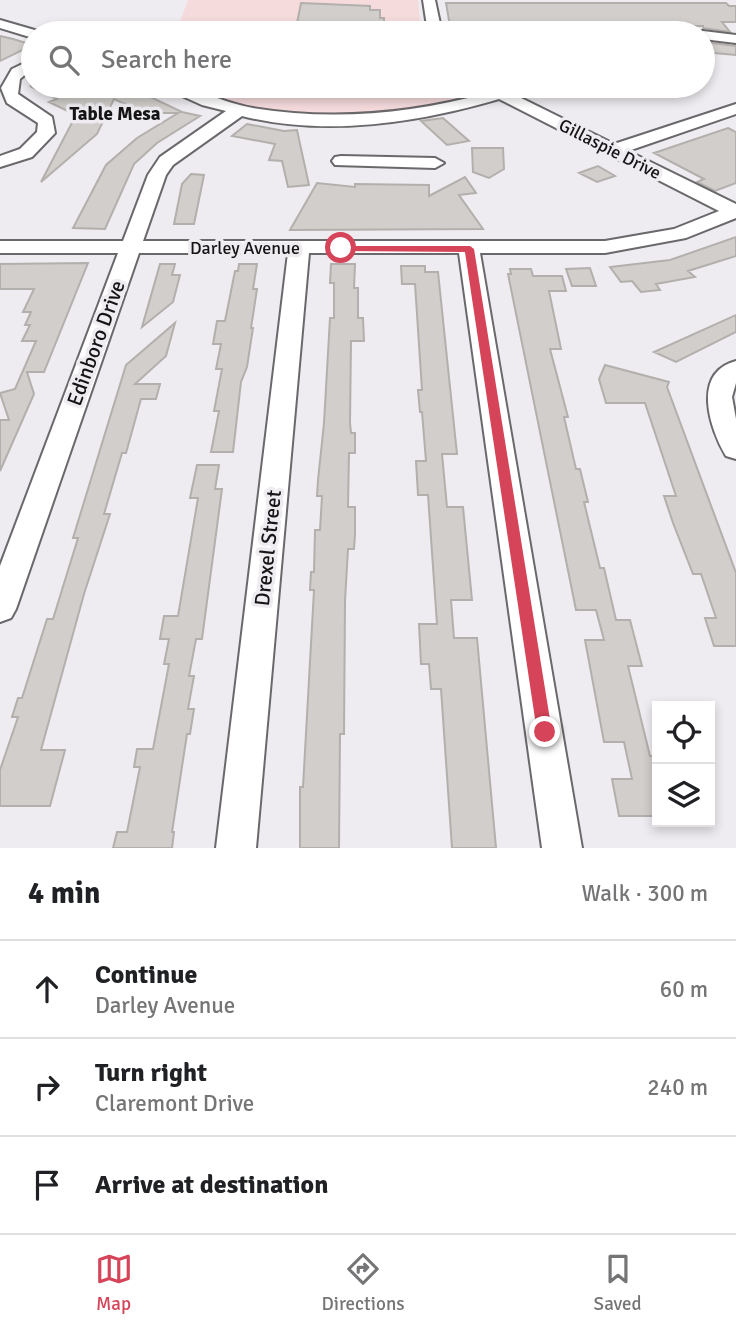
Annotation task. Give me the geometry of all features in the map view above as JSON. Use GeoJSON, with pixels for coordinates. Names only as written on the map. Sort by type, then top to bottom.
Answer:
{"type":"FeatureCollection","features":[{"type":"Feature","properties":{"kind":"street"},"geometry":{"type":"LineString","coordinates":[[429,0],[433,21]]}},
{"type":"Feature","properties":{"kind":"street"},"geometry":{"type":"LineString","coordinates":[[0,24],[21,30]]}},
{"type":"Feature","properties":{"kind":"street"},"geometry":{"type":"LineString","coordinates":[[715,36],[736,39]]}},
{"type":"Feature","properties":{"kind":"street"},"geometry":{"type":"LineString","coordinates":[[0,162],[26,152],[46,133],[46,121],[14,101],[10,94],[10,78],[21,69]]}},
{"type":"Feature","properties":{"kind":"street"},"geometry":{"type":"LineString","coordinates":[[202,98],[238,111],[317,120],[387,118],[453,108],[487,98]]}},
{"type":"Feature","properties":{"kind":"street","name":"Gillaspie Drive"},"geometry":{"type":"LineString","coordinates":[[509,98],[736,212]]}},
{"type":"Feature","properties":{"kind":"street"},"geometry":{"type":"LineString","coordinates":[[614,150],[736,109]]}},
{"type":"Feature","properties":{"kind":"street","name":"Edinboro Drive"},"geometry":{"type":"LineString","coordinates":[[0,609],[158,175],[166,161],[238,111]]}},
{"type":"Feature","properties":{"kind":"street"},"geometry":{"type":"LineString","coordinates":[[387,118],[399,147]]}},
{"type":"Feature","properties":{"kind":"street"},"geometry":{"type":"LineString","coordinates":[[341,161],[399,147],[435,163]]}},
{"type":"Feature","properties":{"kind":"street","name":"Darley Avenue"},"geometry":{"type":"LineString","coordinates":[[0,247],[577,248],[632,244],[680,233],[736,212]]}},
{"type":"Feature","properties":{"kind":"street","name":"Drexel Street"},"geometry":{"type":"LineString","coordinates":[[236,848],[299,248]]}},
{"type":"Feature","properties":{"kind":"street"},"geometry":{"type":"LineString","coordinates":[[470,249],[562,848]]}},
{"type":"Feature","properties":{"kind":"street"},"geometry":{"type":"LineString","coordinates":[[736,369],[719,389],[718,407],[736,450]]}},
{"type":"Feature","properties":{"kind":"shaded area"},"geometry":{"type":"Polygon","coordinates":[[[188,0],[418,0],[420,21],[180,21],[188,0]]]}},
{"type":"Feature","properties":{"kind":"shaded area"},"geometry":{"type":"Polygon","coordinates":[[[209,98],[465,98],[424,108],[361,116],[298,114],[209,98]]]}},
{"type":"Feature","properties":{"kind":"building"},"geometry":{"type":"Polygon","coordinates":[[[301,3],[370,6],[370,10],[380,10],[380,18],[384,18],[384,21],[297,21],[301,3]]]}},
{"type":"Feature","properties":{"kind":"building"},"geometry":{"type":"Polygon","coordinates":[[[446,3],[726,3],[736,6],[736,22],[722,22],[730,32],[715,30],[715,21],[449,21],[446,3]]]}},
{"type":"Feature","properties":{"kind":"building"},"geometry":{"type":"Polygon","coordinates":[[[0,36],[21,41],[21,51],[0,61],[0,36]]]}},
{"type":"Feature","properties":{"kind":"building"},"geometry":{"type":"Polygon","coordinates":[[[715,43],[736,46],[736,55],[715,53],[715,43]]]}},
{"type":"Feature","properties":{"kind":"building"},"geometry":{"type":"Polygon","coordinates":[[[55,98],[152,98],[182,112],[200,116],[157,143],[134,164],[105,229],[73,228],[106,165],[137,138],[178,113],[144,113],[114,99],[97,134],[41,182],[76,115],[49,102],[57,99],[55,98]]]}},
{"type":"Feature","properties":{"kind":"building"},"geometry":{"type":"Polygon","coordinates":[[[443,118],[469,141],[447,145],[421,121],[443,118]]]}},
{"type":"Feature","properties":{"kind":"building"},"geometry":{"type":"Polygon","coordinates":[[[247,124],[284,131],[297,130],[309,185],[288,187],[282,161],[269,160],[275,144],[232,136],[247,124]]]}},
{"type":"Feature","properties":{"kind":"building"},"geometry":{"type":"Polygon","coordinates":[[[728,128],[736,132],[736,183],[715,191],[697,182],[704,179],[654,153],[728,128]]]}},
{"type":"Feature","properties":{"kind":"building"},"geometry":{"type":"Polygon","coordinates":[[[472,148],[503,148],[504,169],[489,178],[473,172],[472,148]]]}},
{"type":"Feature","properties":{"kind":"building"},"geometry":{"type":"Polygon","coordinates":[[[598,166],[615,176],[597,182],[579,173],[598,166]]]}},
{"type":"Feature","properties":{"kind":"building"},"geometry":{"type":"Polygon","coordinates":[[[191,174],[204,175],[194,224],[174,224],[182,184],[191,174]]]}},
{"type":"Feature","properties":{"kind":"building"},"geometry":{"type":"Polygon","coordinates":[[[465,177],[476,193],[459,195],[483,229],[290,230],[317,183],[355,187],[355,184],[429,185],[429,196],[465,177]]]}},
{"type":"Feature","properties":{"kind":"building"},"geometry":{"type":"Polygon","coordinates":[[[736,237],[736,256],[688,271],[695,277],[656,284],[660,290],[641,292],[632,281],[621,282],[610,267],[670,260],[736,237]]]}},
{"type":"Feature","properties":{"kind":"building"},"geometry":{"type":"Polygon","coordinates":[[[88,263],[44,372],[27,372],[34,394],[0,471],[0,420],[9,420],[0,393],[15,389],[36,341],[22,341],[30,325],[25,325],[31,312],[23,312],[34,289],[0,289],[0,264],[88,263]]]}},
{"type":"Feature","properties":{"kind":"building"},"geometry":{"type":"Polygon","coordinates":[[[160,264],[175,264],[172,275],[180,275],[173,302],[142,327],[160,264]]]}},
{"type":"Feature","properties":{"kind":"building"},"geometry":{"type":"Polygon","coordinates":[[[239,264],[257,264],[253,289],[257,289],[253,328],[247,367],[241,382],[233,452],[211,452],[219,411],[214,411],[222,369],[216,369],[221,344],[213,344],[217,321],[225,321],[235,271],[238,271],[239,264]]]}},
{"type":"Feature","properties":{"kind":"building"},"geometry":{"type":"Polygon","coordinates":[[[331,264],[355,264],[354,288],[358,288],[358,318],[363,318],[364,341],[351,341],[350,423],[351,433],[355,433],[355,453],[349,453],[348,507],[355,507],[355,534],[354,549],[348,549],[345,601],[344,734],[340,734],[339,848],[300,848],[300,787],[303,787],[314,590],[310,590],[311,572],[314,572],[315,530],[320,530],[322,496],[317,496],[318,480],[330,318],[334,318],[331,264]]]}},
{"type":"Feature","properties":{"kind":"building"},"geometry":{"type":"Polygon","coordinates":[[[401,266],[425,266],[425,272],[438,272],[457,454],[442,454],[447,507],[463,507],[472,600],[451,600],[454,638],[477,638],[496,848],[452,848],[441,689],[431,689],[429,664],[421,664],[419,624],[437,624],[428,495],[418,495],[416,461],[426,461],[418,390],[422,390],[415,284],[402,284],[401,266]]]}},
{"type":"Feature","properties":{"kind":"building"},"geometry":{"type":"Polygon","coordinates":[[[590,268],[596,286],[572,286],[566,269],[590,268]]]}},
{"type":"Feature","properties":{"kind":"building"},"geometry":{"type":"Polygon","coordinates":[[[510,269],[531,269],[533,276],[562,276],[566,291],[549,291],[561,349],[550,349],[568,417],[564,417],[576,469],[580,469],[588,502],[584,502],[600,568],[604,568],[616,620],[630,620],[642,666],[628,666],[652,756],[652,816],[619,816],[612,779],[632,779],[624,742],[604,742],[585,640],[604,640],[596,610],[576,610],[508,274],[511,274],[510,269]]]}},
{"type":"Feature","properties":{"kind":"building"},"geometry":{"type":"Polygon","coordinates":[[[736,315],[736,332],[676,362],[654,352],[736,315]]]}},
{"type":"Feature","properties":{"kind":"building"},"geometry":{"type":"Polygon","coordinates":[[[175,323],[166,356],[135,384],[160,384],[156,399],[141,399],[126,453],[122,453],[104,514],[110,514],[84,594],[41,750],[65,750],[50,806],[0,806],[0,770],[18,717],[12,717],[18,698],[22,698],[47,619],[53,619],[78,538],[73,538],[126,365],[175,323]]]}},
{"type":"Feature","properties":{"kind":"building"},"geometry":{"type":"Polygon","coordinates":[[[605,365],[669,382],[667,387],[736,573],[736,646],[714,646],[705,618],[716,618],[701,574],[693,574],[664,496],[676,496],[645,403],[606,403],[599,379],[605,365]]]}},
{"type":"Feature","properties":{"kind":"building"},"geometry":{"type":"Polygon","coordinates":[[[197,465],[219,465],[215,489],[222,489],[202,639],[196,639],[189,676],[194,676],[188,709],[194,709],[190,734],[187,734],[172,848],[113,848],[117,832],[127,832],[140,767],[134,767],[137,749],[153,749],[169,664],[164,664],[169,639],[160,639],[164,616],[178,616],[198,498],[190,498],[197,465]]]}},
{"type":"Feature","properties":{"kind":"district","name":"Table Mesa"},"geometry":{"type":"Point","coordinates":[115,114]}},
{"type":"Feature","properties":{"kind":"route"},"geometry":{"type":"LineString","coordinates":[[341,248],[470,249],[545,732]]}}]}
